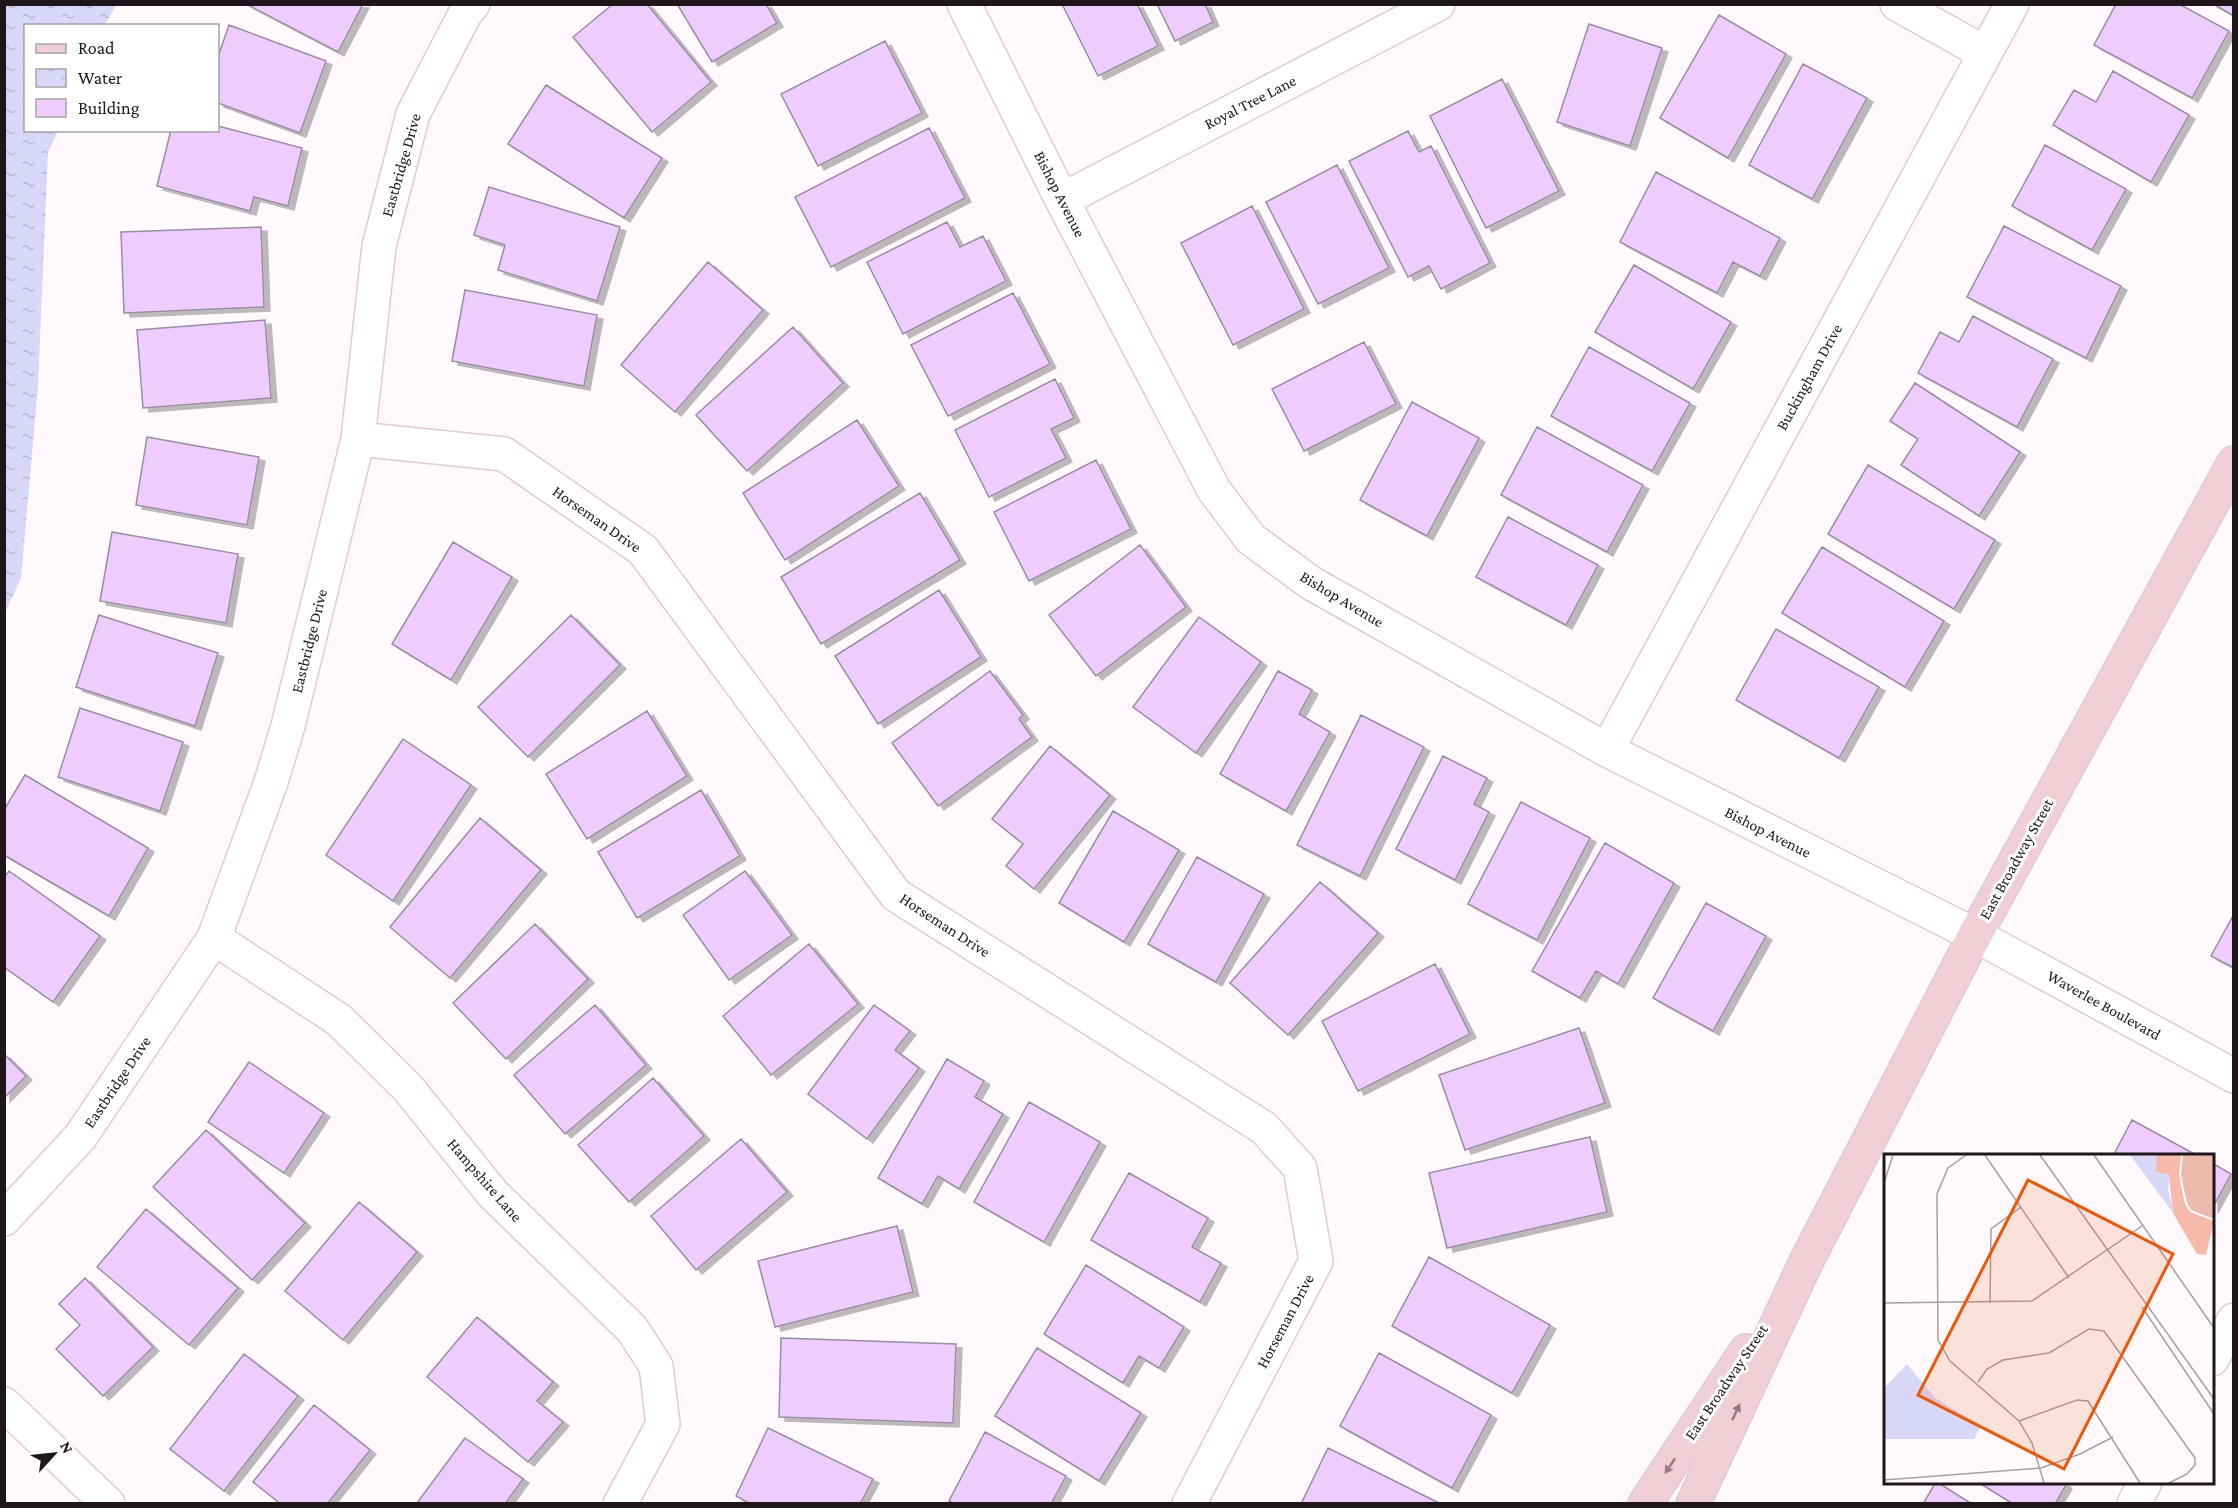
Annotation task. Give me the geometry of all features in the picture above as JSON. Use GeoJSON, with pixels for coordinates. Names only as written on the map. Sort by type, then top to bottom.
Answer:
{"type":"FeatureCollection","features":[{"type":"Feature","properties":{"kind":"main road","name":"East Broadway Street"},"geometry":{"type":"LineString","coordinates":[[1693,1503],[1807,1260],[1975,935],[2234,463]]}},
{"type":"Feature","properties":{"kind":"main road","name":"East Broadway Street"},"geometry":{"type":"LineString","coordinates":[[1645,1503],[1807,1260]]}},
{"type":"Feature","properties":{"kind":"street","name":"Eastbridge Drive"},"geometry":{"type":"LineString","coordinates":[[4,1219],[81,1136],[214,938],[271,782],[288,726],[358,439],[379,246],[413,114],[465,14],[473,4]]}},
{"type":"Feature","properties":{"kind":"street","name":"Bishop Avenue"},"geometry":{"type":"LineString","coordinates":[[964,4],[1062,200],[1214,490],[1251,539],[1311,583],[1607,750],[1975,935]]}},
{"type":"Feature","properties":{"kind":"street","name":"Royal Tree Lane"},"geometry":{"type":"LineString","coordinates":[[1062,200],[1438,4]]}},
{"type":"Feature","properties":{"kind":"street"},"geometry":{"type":"LineString","coordinates":[[1897,4],[1985,53]]}},
{"type":"Feature","properties":{"kind":"street","name":"Buckingham Drive"},"geometry":{"type":"LineString","coordinates":[[1607,750],[2012,4]]}},
{"type":"Feature","properties":{"kind":"street","name":"Horseman Drive"},"geometry":{"type":"LineString","coordinates":[[358,439],[504,454],[644,550],[896,895],[1264,1128],[1300,1168],[1316,1261],[1189,1503]]}},
{"type":"Feature","properties":{"kind":"street","name":"Waverlee Boulevard"},"geometry":{"type":"LineString","coordinates":[[1975,935],[2234,1076]]}},
{"type":"Feature","properties":{"kind":"street","name":"Hampshire Lane"},"geometry":{"type":"LineString","coordinates":[[214,938],[339,1020],[408,1088],[493,1194],[632,1329],[656,1366],[663,1424],[620,1503]]}},
{"type":"Feature","properties":{"kind":"street"},"geometry":{"type":"LineString","coordinates":[[2214,1355],[2234,1320]]}},
{"type":"Feature","properties":{"kind":"street"},"geometry":{"type":"LineString","coordinates":[[4,1404],[108,1503]]}},
{"type":"Feature","properties":{"kind":"street"},"geometry":{"type":"LineString","coordinates":[[2134,1503],[2144,1484]]}},
{"type":"Feature","properties":{"kind":"water"},"geometry":{"type":"Polygon","coordinates":[[[5,4],[116,5],[106,24],[24,24],[24,132],[58,132],[48,152],[38,386],[21,578],[5,613],[5,4]]]}},
{"type":"Feature","properties":{"kind":"building"},"geometry":{"type":"Polygon","coordinates":[[[246,4],[363,4],[338,52],[246,4]]]}},
{"type":"Feature","properties":{"kind":"building"},"geometry":{"type":"Polygon","coordinates":[[[613,4],[647,4],[711,82],[652,132],[573,37],[613,4]]]}},
{"type":"Feature","properties":{"kind":"building"},"geometry":{"type":"Polygon","coordinates":[[[677,4],[766,4],[777,23],[712,62],[677,4]]]}},
{"type":"Feature","properties":{"kind":"building"},"geometry":{"type":"Polygon","coordinates":[[[1062,4],[1137,4],[1158,46],[1098,76],[1062,4]]]}},
{"type":"Feature","properties":{"kind":"building"},"geometry":{"type":"Polygon","coordinates":[[[1157,4],[1205,4],[1213,22],[1175,41],[1157,4]]]}},
{"type":"Feature","properties":{"kind":"building"},"geometry":{"type":"Polygon","coordinates":[[[2116,4],[2179,4],[2229,31],[2192,98],[2094,45],[2116,4]]]}},
{"type":"Feature","properties":{"kind":"building"},"geometry":{"type":"Polygon","coordinates":[[[2213,4],[2234,4],[2234,16],[2213,4]]]}},
{"type":"Feature","properties":{"kind":"building"},"geometry":{"type":"Polygon","coordinates":[[[1719,15],[1786,54],[1728,158],[1660,118],[1719,15]]]}},
{"type":"Feature","properties":{"kind":"building"},"geometry":{"type":"Polygon","coordinates":[[[1589,24],[1662,48],[1630,146],[1557,122],[1589,24]]]}},
{"type":"Feature","properties":{"kind":"building"},"geometry":{"type":"Polygon","coordinates":[[[229,25],[326,61],[300,133],[219,103],[219,54],[229,25]]]}},
{"type":"Feature","properties":{"kind":"building"},"geometry":{"type":"Polygon","coordinates":[[[885,41],[922,113],[818,166],[781,94],[885,41]]]}},
{"type":"Feature","properties":{"kind":"building"},"geometry":{"type":"Polygon","coordinates":[[[1803,64],[1867,98],[1812,199],[1749,165],[1803,64]]]}},
{"type":"Feature","properties":{"kind":"building"},"geometry":{"type":"Polygon","coordinates":[[[2113,71],[2189,115],[2151,182],[2053,125],[2074,90],[2096,102],[2113,71]]]}},
{"type":"Feature","properties":{"kind":"building"},"geometry":{"type":"Polygon","coordinates":[[[1502,79],[1559,191],[1486,228],[1430,116],[1502,79]]]}},
{"type":"Feature","properties":{"kind":"building"},"geometry":{"type":"Polygon","coordinates":[[[546,85],[662,158],[624,218],[508,144],[546,85]]]}},
{"type":"Feature","properties":{"kind":"building"},"geometry":{"type":"Polygon","coordinates":[[[219,126],[302,148],[288,206],[254,197],[250,211],[157,186],[170,132],[219,132],[219,126]]]}},
{"type":"Feature","properties":{"kind":"building"},"geometry":{"type":"Polygon","coordinates":[[[929,128],[965,198],[831,267],[795,197],[929,128]]]}},
{"type":"Feature","properties":{"kind":"building"},"geometry":{"type":"Polygon","coordinates":[[[1408,131],[1419,152],[1431,146],[1490,263],[1441,289],[1429,266],[1408,277],[1349,161],[1408,131]]]}},
{"type":"Feature","properties":{"kind":"building"},"geometry":{"type":"Polygon","coordinates":[[[2045,145],[2126,189],[2092,250],[2012,206],[2045,145]]]}},
{"type":"Feature","properties":{"kind":"building"},"geometry":{"type":"Polygon","coordinates":[[[1337,165],[1389,268],[1318,304],[1266,202],[1337,165]]]}},
{"type":"Feature","properties":{"kind":"building"},"geometry":{"type":"Polygon","coordinates":[[[1656,172],[1780,238],[1760,276],[1733,262],[1717,293],[1620,242],[1656,172]]]}},
{"type":"Feature","properties":{"kind":"building"},"geometry":{"type":"Polygon","coordinates":[[[489,187],[620,227],[597,301],[498,270],[505,245],[474,235],[489,187]]]}},
{"type":"Feature","properties":{"kind":"building"},"geometry":{"type":"Polygon","coordinates":[[[1252,206],[1304,309],[1233,345],[1181,243],[1252,206]]]}},
{"type":"Feature","properties":{"kind":"building"},"geometry":{"type":"Polygon","coordinates":[[[947,222],[960,247],[983,236],[1006,281],[903,334],[867,262],[947,222]]]}},
{"type":"Feature","properties":{"kind":"building"},"geometry":{"type":"Polygon","coordinates":[[[2004,226],[2121,286],[2086,358],[1967,297],[2004,226]]]}},
{"type":"Feature","properties":{"kind":"building"},"geometry":{"type":"Polygon","coordinates":[[[261,227],[264,307],[124,313],[121,232],[261,227]]]}},
{"type":"Feature","properties":{"kind":"building"},"geometry":{"type":"Polygon","coordinates":[[[708,262],[763,310],[675,412],[621,365],[708,262]]]}},
{"type":"Feature","properties":{"kind":"building"},"geometry":{"type":"Polygon","coordinates":[[[1634,265],[1731,322],[1693,389],[1595,332],[1634,265]]]}},
{"type":"Feature","properties":{"kind":"building"},"geometry":{"type":"Polygon","coordinates":[[[465,290],[597,315],[584,386],[452,361],[465,290]]]}},
{"type":"Feature","properties":{"kind":"building"},"geometry":{"type":"Polygon","coordinates":[[[1013,293],[1050,364],[948,416],[911,345],[1013,293]]]}},
{"type":"Feature","properties":{"kind":"building"},"geometry":{"type":"Polygon","coordinates":[[[1973,316],[2053,359],[2017,427],[1918,373],[1940,332],[1959,342],[1973,316]]]}},
{"type":"Feature","properties":{"kind":"building"},"geometry":{"type":"Polygon","coordinates":[[[265,320],[271,398],[143,408],[137,330],[265,320]]]}},
{"type":"Feature","properties":{"kind":"building"},"geometry":{"type":"Polygon","coordinates":[[[793,327],[843,383],[747,471],[696,415],[793,327]]]}},
{"type":"Feature","properties":{"kind":"building"},"geometry":{"type":"Polygon","coordinates":[[[1364,342],[1396,404],[1304,451],[1272,389],[1364,342]]]}},
{"type":"Feature","properties":{"kind":"building"},"geometry":{"type":"Polygon","coordinates":[[[1589,347],[1690,403],[1652,471],[1551,416],[1589,347]]]}},
{"type":"Feature","properties":{"kind":"building"},"geometry":{"type":"Polygon","coordinates":[[[1055,379],[1074,418],[1051,429],[1066,458],[989,497],[955,430],[1055,379]]]}},
{"type":"Feature","properties":{"kind":"building"},"geometry":{"type":"Polygon","coordinates":[[[1915,383],[2020,452],[1979,516],[1901,465],[1918,439],[1890,421],[1915,383]]]}},
{"type":"Feature","properties":{"kind":"building"},"geometry":{"type":"Polygon","coordinates":[[[1412,402],[1479,438],[1427,536],[1360,500],[1412,402]]]}},
{"type":"Feature","properties":{"kind":"building"},"geometry":{"type":"Polygon","coordinates":[[[857,420],[899,486],[785,560],[743,493],[857,420]]]}},
{"type":"Feature","properties":{"kind":"building"},"geometry":{"type":"Polygon","coordinates":[[[1537,427],[1643,485],[1607,552],[1501,495],[1537,427]]]}},
{"type":"Feature","properties":{"kind":"building"},"geometry":{"type":"Polygon","coordinates":[[[147,437],[259,457],[247,525],[136,505],[147,437]]]}},
{"type":"Feature","properties":{"kind":"building"},"geometry":{"type":"Polygon","coordinates":[[[1096,460],[1131,529],[1029,581],[994,512],[1096,460]]]}},
{"type":"Feature","properties":{"kind":"building"},"geometry":{"type":"Polygon","coordinates":[[[1868,465],[1995,540],[1954,609],[1828,534],[1868,465]]]}},
{"type":"Feature","properties":{"kind":"building"},"geometry":{"type":"Polygon","coordinates":[[[920,493],[960,560],[821,644],[781,577],[920,493]]]}},
{"type":"Feature","properties":{"kind":"building"},"geometry":{"type":"Polygon","coordinates":[[[1508,517],[1598,565],[1566,625],[1476,577],[1508,517]]]}},
{"type":"Feature","properties":{"kind":"building"},"geometry":{"type":"Polygon","coordinates":[[[112,532],[238,554],[226,623],[100,601],[112,532]]]}},
{"type":"Feature","properties":{"kind":"building"},"geometry":{"type":"Polygon","coordinates":[[[453,542],[512,577],[451,680],[392,644],[453,542]]]}},
{"type":"Feature","properties":{"kind":"building"},"geometry":{"type":"Polygon","coordinates":[[[1140,545],[1186,607],[1096,676],[1049,615],[1140,545]]]}},
{"type":"Feature","properties":{"kind":"building"},"geometry":{"type":"Polygon","coordinates":[[[1822,547],[1944,621],[1905,687],[1782,613],[1822,547]]]}},
{"type":"Feature","properties":{"kind":"building"},"geometry":{"type":"Polygon","coordinates":[[[939,590],[981,657],[878,724],[835,656],[939,590]]]}},
{"type":"Feature","properties":{"kind":"building"},"geometry":{"type":"Polygon","coordinates":[[[99,615],[218,653],[195,726],[76,687],[99,615]]]}},
{"type":"Feature","properties":{"kind":"building"},"geometry":{"type":"Polygon","coordinates":[[[571,615],[620,665],[528,757],[478,707],[571,615]]]}},
{"type":"Feature","properties":{"kind":"building"},"geometry":{"type":"Polygon","coordinates":[[[1199,617],[1261,662],[1196,753],[1133,707],[1199,617]]]}},
{"type":"Feature","properties":{"kind":"building"},"geometry":{"type":"Polygon","coordinates":[[[1776,629],[1879,687],[1839,758],[1736,700],[1776,629]]]}},
{"type":"Feature","properties":{"kind":"building"},"geometry":{"type":"Polygon","coordinates":[[[990,671],[1023,715],[1019,719],[1032,737],[938,806],[892,743],[990,671]]]}},
{"type":"Feature","properties":{"kind":"building"},"geometry":{"type":"Polygon","coordinates":[[[1278,671],[1312,690],[1299,714],[1330,732],[1286,811],[1220,774],[1278,671]]]}},
{"type":"Feature","properties":{"kind":"building"},"geometry":{"type":"Polygon","coordinates":[[[80,708],[183,742],[160,811],[58,777],[80,708]]]}},
{"type":"Feature","properties":{"kind":"building"},"geometry":{"type":"Polygon","coordinates":[[[647,711],[687,776],[587,839],[546,774],[647,711]]]}},
{"type":"Feature","properties":{"kind":"building"},"geometry":{"type":"Polygon","coordinates":[[[1361,715],[1424,747],[1360,876],[1297,845],[1361,715]]]}},
{"type":"Feature","properties":{"kind":"building"},"geometry":{"type":"Polygon","coordinates":[[[403,739],[471,785],[393,901],[326,855],[403,739]]]}},
{"type":"Feature","properties":{"kind":"building"},"geometry":{"type":"Polygon","coordinates":[[[1050,746],[1110,795],[1034,889],[1006,866],[1023,844],[992,819],[1050,746]]]}},
{"type":"Feature","properties":{"kind":"building"},"geometry":{"type":"Polygon","coordinates":[[[1443,756],[1487,778],[1474,804],[1489,812],[1455,880],[1396,849],[1443,756]]]}},
{"type":"Feature","properties":{"kind":"building"},"geometry":{"type":"Polygon","coordinates":[[[25,775],[148,848],[109,916],[4,855],[4,810],[25,775]]]}},
{"type":"Feature","properties":{"kind":"building"},"geometry":{"type":"Polygon","coordinates":[[[701,790],[740,856],[637,918],[598,852],[701,790]]]}},
{"type":"Feature","properties":{"kind":"building"},"geometry":{"type":"Polygon","coordinates":[[[1521,802],[1590,838],[1537,940],[1468,904],[1521,802]]]}},
{"type":"Feature","properties":{"kind":"building"},"geometry":{"type":"Polygon","coordinates":[[[1113,811],[1179,850],[1124,942],[1059,903],[1113,811]]]}},
{"type":"Feature","properties":{"kind":"building"},"geometry":{"type":"Polygon","coordinates":[[[480,818],[541,870],[450,978],[390,927],[480,818]]]}},
{"type":"Feature","properties":{"kind":"building"},"geometry":{"type":"Polygon","coordinates":[[[1605,843],[1674,883],[1618,984],[1596,971],[1580,998],[1532,971],[1605,843]]]}},
{"type":"Feature","properties":{"kind":"building"},"geometry":{"type":"Polygon","coordinates":[[[1197,857],[1264,894],[1216,982],[1148,944],[1197,857]]]}},
{"type":"Feature","properties":{"kind":"building"},"geometry":{"type":"Polygon","coordinates":[[[9,871],[100,936],[53,1002],[4,967],[4,878],[9,871]]]}},
{"type":"Feature","properties":{"kind":"building"},"geometry":{"type":"Polygon","coordinates":[[[745,871],[792,935],[729,980],[683,915],[745,871]]]}},
{"type":"Feature","properties":{"kind":"building"},"geometry":{"type":"Polygon","coordinates":[[[1320,882],[1378,933],[1288,1035],[1230,983],[1320,882]]]}},
{"type":"Feature","properties":{"kind":"building"},"geometry":{"type":"Polygon","coordinates":[[[1706,903],[1766,936],[1713,1031],[1653,998],[1706,903]]]}},
{"type":"Feature","properties":{"kind":"building"},"geometry":{"type":"Polygon","coordinates":[[[2234,914],[2234,968],[2211,956],[2234,914]]]}},
{"type":"Feature","properties":{"kind":"building"},"geometry":{"type":"Polygon","coordinates":[[[535,924],[588,979],[506,1059],[453,1003],[535,924]]]}},
{"type":"Feature","properties":{"kind":"building"},"geometry":{"type":"Polygon","coordinates":[[[809,944],[858,1004],[771,1075],[723,1016],[809,944]]]}},
{"type":"Feature","properties":{"kind":"building"},"geometry":{"type":"Polygon","coordinates":[[[1435,964],[1470,1034],[1358,1091],[1322,1021],[1435,964]]]}},
{"type":"Feature","properties":{"kind":"building"},"geometry":{"type":"Polygon","coordinates":[[[595,1005],[646,1065],[565,1134],[514,1075],[595,1005]]]}},
{"type":"Feature","properties":{"kind":"building"},"geometry":{"type":"Polygon","coordinates":[[[874,1005],[910,1031],[895,1050],[919,1068],[867,1139],[808,1094],[874,1005]]]}},
{"type":"Feature","properties":{"kind":"building"},"geometry":{"type":"Polygon","coordinates":[[[1579,1028],[1605,1103],[1465,1150],[1439,1075],[1579,1028]]]}},
{"type":"Feature","properties":{"kind":"building"},"geometry":{"type":"Polygon","coordinates":[[[4,1054],[26,1076],[4,1098],[4,1054]]]}},
{"type":"Feature","properties":{"kind":"building"},"geometry":{"type":"Polygon","coordinates":[[[947,1059],[984,1081],[975,1097],[1003,1114],[959,1189],[938,1176],[922,1204],[878,1178],[947,1059]]]}},
{"type":"Feature","properties":{"kind":"building"},"geometry":{"type":"Polygon","coordinates":[[[249,1062],[324,1113],[284,1173],[208,1122],[249,1062]]]}},
{"type":"Feature","properties":{"kind":"building"},"geometry":{"type":"Polygon","coordinates":[[[653,1078],[704,1136],[629,1202],[578,1145],[653,1078]]]}},
{"type":"Feature","properties":{"kind":"building"},"geometry":{"type":"Polygon","coordinates":[[[1029,1102],[1100,1142],[1044,1242],[974,1202],[1029,1102]]]}},
{"type":"Feature","properties":{"kind":"building"},"geometry":{"type":"Polygon","coordinates":[[[2132,1120],[2194,1154],[2114,1154],[2132,1120]]]}},
{"type":"Feature","properties":{"kind":"building"},"geometry":{"type":"Polygon","coordinates":[[[206,1130],[305,1223],[252,1280],[153,1187],[206,1130]]]}},
{"type":"Feature","properties":{"kind":"building"},"geometry":{"type":"Polygon","coordinates":[[[1590,1137],[1607,1212],[1447,1248],[1429,1173],[1590,1137]]]}},
{"type":"Feature","properties":{"kind":"building"},"geometry":{"type":"Polygon","coordinates":[[[741,1139],[787,1192],[696,1270],[651,1216],[741,1139]]]}},
{"type":"Feature","properties":{"kind":"building"},"geometry":{"type":"Polygon","coordinates":[[[2214,1164],[2231,1174],[2214,1205],[2214,1164]]]}},
{"type":"Feature","properties":{"kind":"building"},"geometry":{"type":"Polygon","coordinates":[[[1129,1173],[1208,1218],[1192,1247],[1221,1263],[1200,1302],[1091,1240],[1129,1173]]]}},
{"type":"Feature","properties":{"kind":"building"},"geometry":{"type":"Polygon","coordinates":[[[359,1202],[417,1252],[343,1340],[285,1291],[359,1202]]]}},
{"type":"Feature","properties":{"kind":"building"},"geometry":{"type":"Polygon","coordinates":[[[146,1209],[238,1288],[189,1345],[97,1267],[146,1209]]]}},
{"type":"Feature","properties":{"kind":"building"},"geometry":{"type":"Polygon","coordinates":[[[897,1226],[913,1292],[775,1327],[758,1261],[897,1226]]]}},
{"type":"Feature","properties":{"kind":"building"},"geometry":{"type":"Polygon","coordinates":[[[1429,1257],[1550,1325],[1512,1393],[1392,1326],[1429,1257]]]}},
{"type":"Feature","properties":{"kind":"building"},"geometry":{"type":"Polygon","coordinates":[[[1086,1265],[1184,1327],[1159,1368],[1139,1356],[1123,1383],[1044,1334],[1086,1265]]]}},
{"type":"Feature","properties":{"kind":"building"},"geometry":{"type":"Polygon","coordinates":[[[85,1278],[153,1347],[103,1396],[56,1349],[80,1325],[59,1304],[85,1278]]]}},
{"type":"Feature","properties":{"kind":"building"},"geometry":{"type":"Polygon","coordinates":[[[477,1317],[553,1382],[537,1401],[563,1422],[528,1462],[427,1377],[477,1317]]]}},
{"type":"Feature","properties":{"kind":"building"},"geometry":{"type":"Polygon","coordinates":[[[781,1338],[956,1344],[953,1423],[779,1417],[781,1338]]]}},
{"type":"Feature","properties":{"kind":"building"},"geometry":{"type":"Polygon","coordinates":[[[1037,1348],[1141,1413],[1099,1481],[995,1416],[1037,1348]]]}},
{"type":"Feature","properties":{"kind":"building"},"geometry":{"type":"Polygon","coordinates":[[[1379,1353],[1491,1415],[1452,1488],[1340,1426],[1379,1353]]]}},
{"type":"Feature","properties":{"kind":"building"},"geometry":{"type":"Polygon","coordinates":[[[244,1354],[298,1396],[224,1491],[170,1449],[244,1354]]]}},
{"type":"Feature","properties":{"kind":"building"},"geometry":{"type":"Polygon","coordinates":[[[314,1405],[370,1450],[327,1504],[277,1504],[278,1502],[253,1482],[314,1405]]]}},
{"type":"Feature","properties":{"kind":"building"},"geometry":{"type":"Polygon","coordinates":[[[768,1428],[873,1479],[860,1504],[751,1504],[736,1496],[768,1428]]]}},
{"type":"Feature","properties":{"kind":"building"},"geometry":{"type":"Polygon","coordinates":[[[985,1432],[1066,1476],[1051,1504],[955,1504],[949,1501],[985,1432]]]}},
{"type":"Feature","properties":{"kind":"building"},"geometry":{"type":"Polygon","coordinates":[[[465,1438],[523,1479],[505,1504],[417,1503],[465,1438]]]}},
{"type":"Feature","properties":{"kind":"building"},"geometry":{"type":"Polygon","coordinates":[[[1328,1448],[1441,1504],[1301,1504],[1328,1448]]]}},
{"type":"Feature","properties":{"kind":"building"},"geometry":{"type":"Polygon","coordinates":[[[1935,1484],[1940,1484],[1972,1504],[1923,1504],[1935,1484]]]}},
{"type":"Feature","properties":{"kind":"building"},"geometry":{"type":"Polygon","coordinates":[[[1981,1484],[2066,1485],[2055,1504],[2013,1504],[1981,1484]]]}}]}
